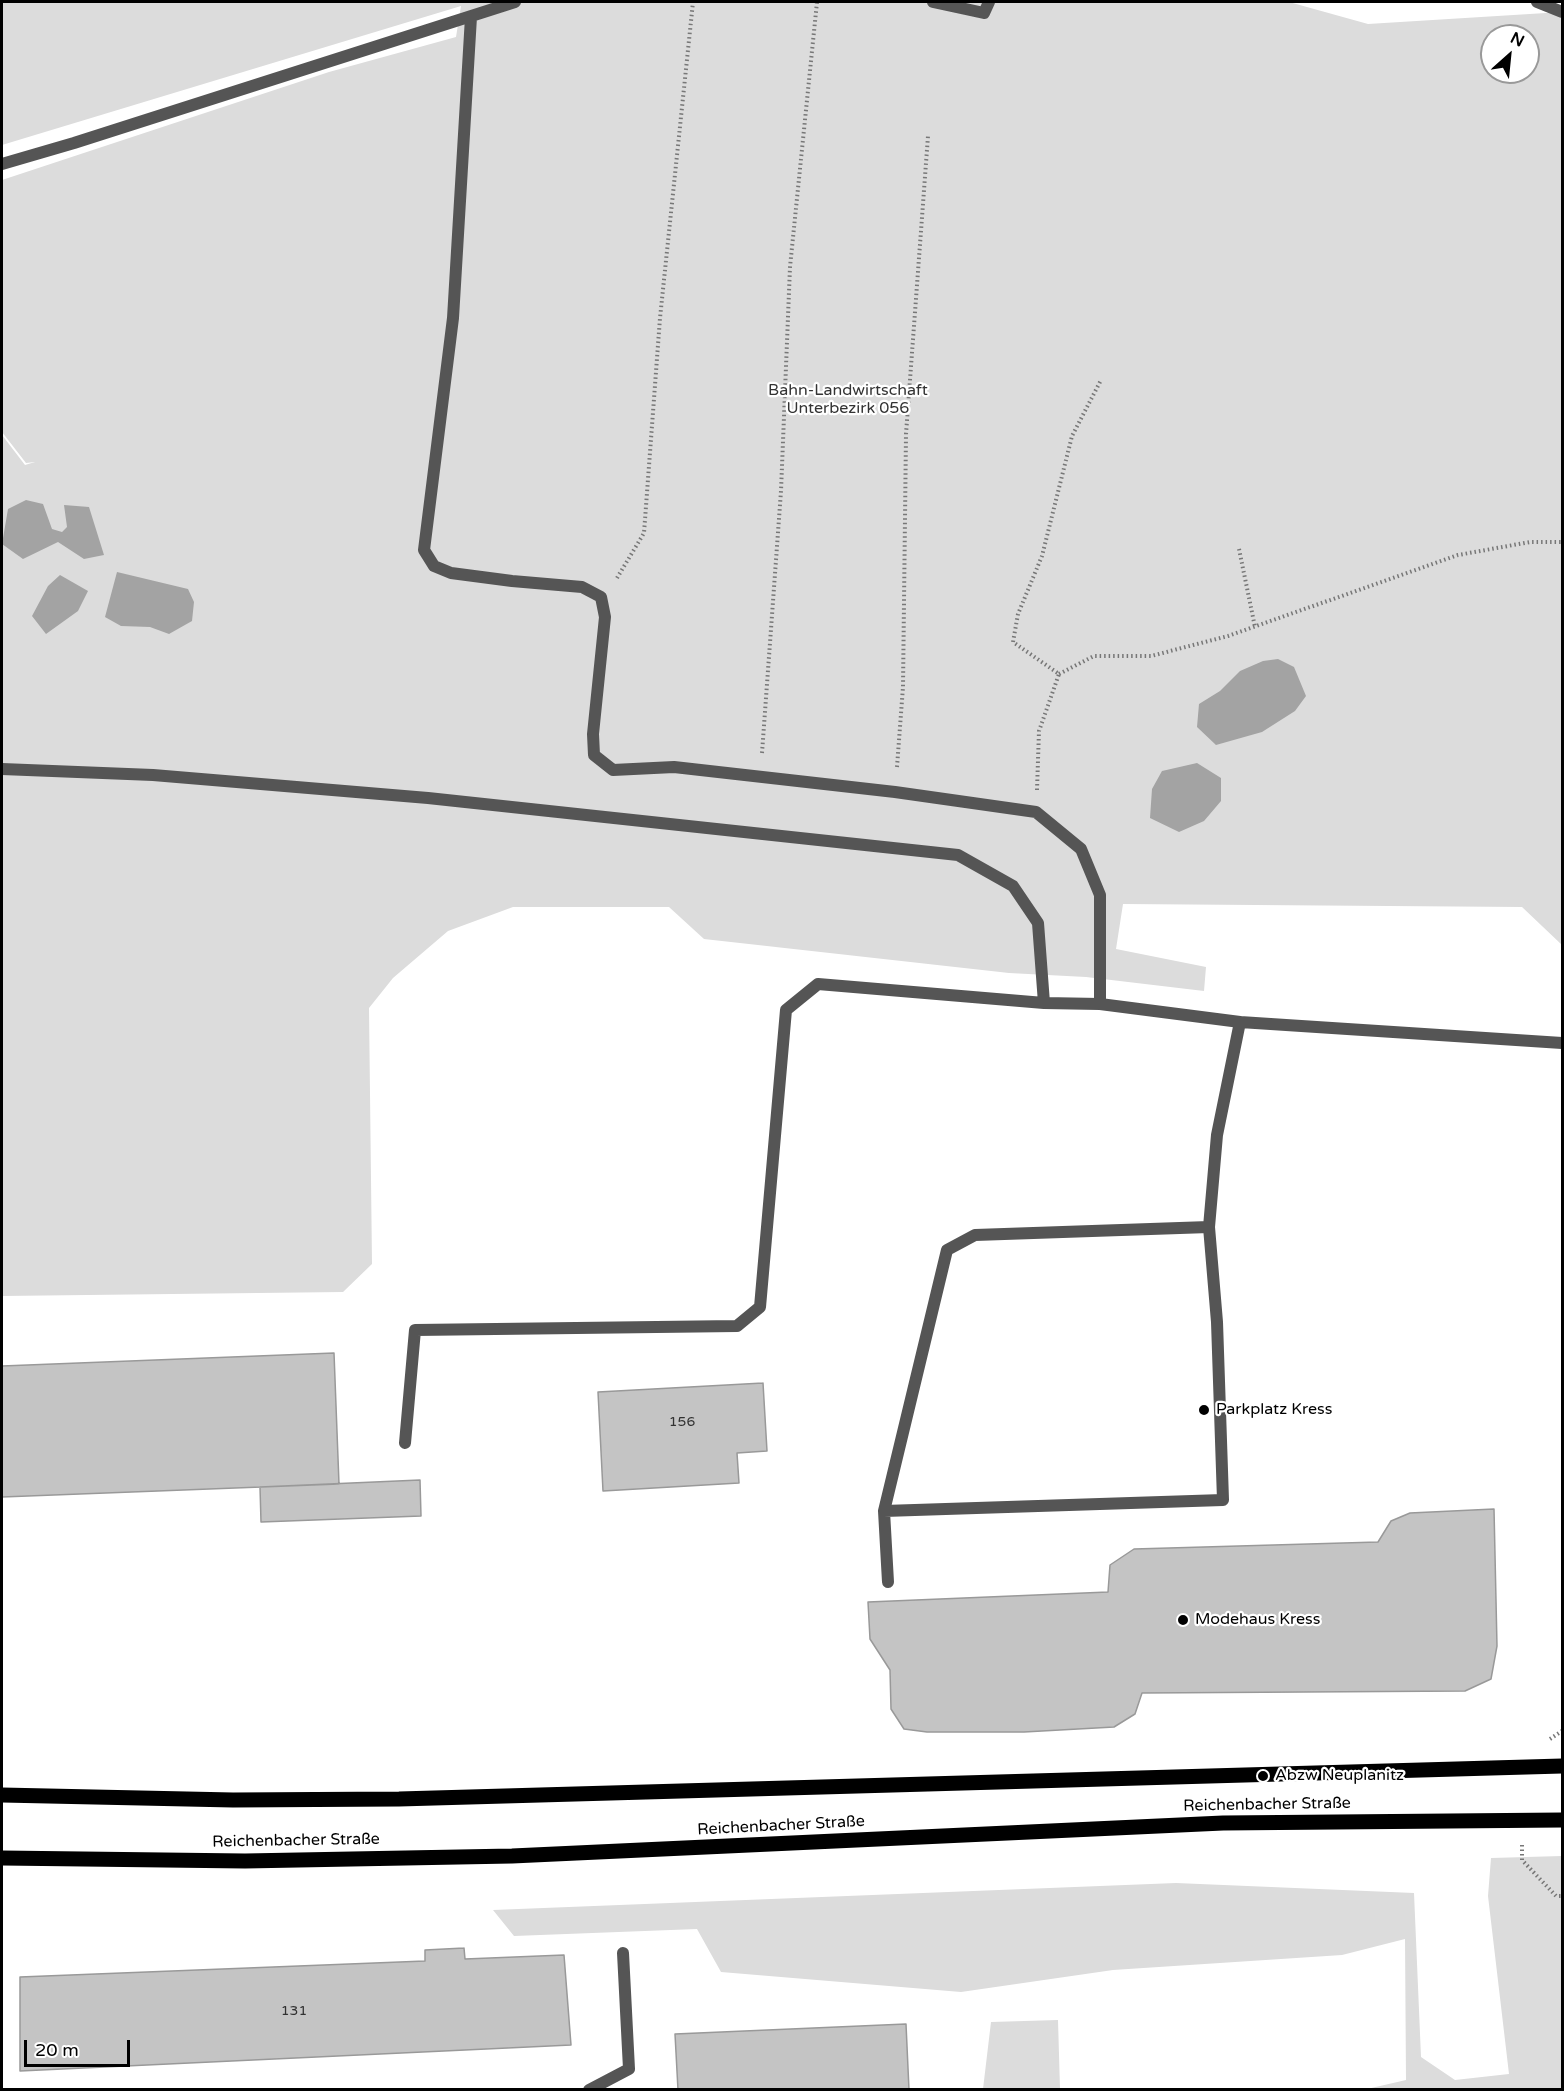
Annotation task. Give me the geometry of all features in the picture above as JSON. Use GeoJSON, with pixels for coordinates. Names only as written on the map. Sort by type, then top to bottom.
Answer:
{"type":"FeatureCollection","features":[{"type":"Feature","properties":{"kind":"main road","name":"Reichenbacher Straße"},"geometry":{"type":"LineString","coordinates":[[2,1795],[233,1800],[399,1799],[1563,1766]]}},
{"type":"Feature","properties":{"kind":"main road","name":"Reichenbacher Straße"},"geometry":{"type":"LineString","coordinates":[[2,1858],[245,1861],[500,1856],[1223,1823],[1563,1820]]}},
{"type":"Feature","properties":{"kind":"lane"},"geometry":{"type":"LineString","coordinates":[[2,164],[471,18],[515,2]]}},
{"type":"Feature","properties":{"kind":"lane"},"geometry":{"type":"LineString","coordinates":[[933,2],[984,13],[989,2]]}},
{"type":"Feature","properties":{"kind":"lane"},"geometry":{"type":"LineString","coordinates":[[1537,2],[1563,12]]}},
{"type":"Feature","properties":{"kind":"lane"},"geometry":{"type":"LineString","coordinates":[[471,18],[453,318],[424,550],[434,566],[451,573],[512,581],[582,586],[601,597],[605,616],[593,734],[594,755],[613,770],[674,767],[895,792],[1036,812],[1081,849],[1100,895],[1100,1004]]}},
{"type":"Feature","properties":{"kind":"lane"},"geometry":{"type":"LineString","coordinates":[[2,769],[153,776],[429,798],[958,855],[1013,886],[1038,923],[1044,1003]]}},
{"type":"Feature","properties":{"kind":"lane"},"geometry":{"type":"LineString","coordinates":[[405,1443],[415,1330],[737,1326],[760,1307],[786,1010],[818,984],[1044,1003],[1100,1004],[1240,1022],[1563,1043]]}},
{"type":"Feature","properties":{"kind":"lane"},"geometry":{"type":"LineString","coordinates":[[884,1511],[1223,1500],[1217,1322],[1209,1227],[1217,1135],[1240,1022]]}},
{"type":"Feature","properties":{"kind":"lane"},"geometry":{"type":"LineString","coordinates":[[888,1582],[884,1511],[947,1250],[975,1235],[1209,1227]]}},
{"type":"Feature","properties":{"kind":"lane"},"geometry":{"type":"LineString","coordinates":[[589,2090],[629,2069],[623,1953]]}},
{"type":"Feature","properties":{"kind":"path"},"geometry":{"type":"LineString","coordinates":[[601,597],[620,574],[644,533],[660,318],[693,2]]}},
{"type":"Feature","properties":{"kind":"path"},"geometry":{"type":"LineString","coordinates":[[760,778],[780,491],[790,267],[817,2]]}},
{"type":"Feature","properties":{"kind":"path"},"geometry":{"type":"LineString","coordinates":[[895,792],[903,687],[906,434],[928,136]]}},
{"type":"Feature","properties":{"kind":"path"},"geometry":{"type":"LineString","coordinates":[[1059,674],[1013,642],[1018,614],[1042,556],[1072,436],[1101,380]]}},
{"type":"Feature","properties":{"kind":"path"},"geometry":{"type":"LineString","coordinates":[[1036,812],[1040,731],[1059,674],[1094,656],[1151,656],[1255,627],[1458,555],[1530,542],[1563,542]]}},
{"type":"Feature","properties":{"kind":"path"},"geometry":{"type":"LineString","coordinates":[[1239,549],[1255,627]]}},
{"type":"Feature","properties":{"kind":"path"},"geometry":{"type":"LineString","coordinates":[[1522,1860],[1556,1896],[1563,1896]]}},
{"type":"Feature","properties":{"kind":"green space","name":"Bahn-Landwirtschaft Unterbezirk 056"},"geometry":{"type":"Polygon","coordinates":[[[2,2],[1289,2],[1368,24],[1562,12],[1562,945],[1522,907],[1123,904],[1116,949],[1206,967],[1204,991],[1086,977],[1009,973],[704,939],[669,907],[513,907],[448,931],[393,978],[369,1008],[372,1264],[343,1292],[2,1296],[2,435],[25,465],[35,462],[26,463],[2,432],[2,180],[329,72],[456,37],[461,6],[2,145],[2,2]]]}},
{"type":"Feature","properties":{"kind":"green space"},"geometry":{"type":"Polygon","coordinates":[[[1562,1856],[1562,2089],[1367,2089],[1406,2080],[1405,1939],[1342,1955],[1113,1970],[961,1992],[721,1972],[697,1929],[514,1936],[493,1910],[1176,1883],[1414,1893],[1421,2057],[1455,2080],[1509,2074],[1488,1896],[1491,1858],[1562,1856]]]}},
{"type":"Feature","properties":{"kind":"green space"},"geometry":{"type":"Polygon","coordinates":[[[1058,2020],[1060,2089],[983,2089],[991,2022],[1058,2020]]]}},
{"type":"Feature","properties":{"kind":"shaded area"},"geometry":{"type":"Polygon","coordinates":[[[26,500],[43,504],[52,529],[62,532],[67,527],[64,505],[89,507],[104,555],[84,559],[58,542],[23,559],[2,544],[8,509],[26,500]]]}},
{"type":"Feature","properties":{"kind":"shaded area"},"geometry":{"type":"Polygon","coordinates":[[[117,572],[188,589],[194,602],[192,621],[169,634],[150,627],[121,626],[105,617],[117,572]]]}},
{"type":"Feature","properties":{"kind":"shaded area"},"geometry":{"type":"Polygon","coordinates":[[[60,575],[88,591],[78,611],[46,634],[32,616],[48,586],[60,575]]]}},
{"type":"Feature","properties":{"kind":"shaded area"},"geometry":{"type":"Polygon","coordinates":[[[1278,659],[1294,667],[1306,696],[1295,711],[1262,732],[1216,745],[1197,727],[1199,704],[1220,691],[1240,671],[1263,661],[1278,659]]]}},
{"type":"Feature","properties":{"kind":"shaded area"},"geometry":{"type":"Polygon","coordinates":[[[1197,763],[1221,778],[1221,801],[1204,821],[1179,832],[1150,818],[1152,789],[1162,771],[1197,763]]]}},
{"type":"Feature","properties":{"kind":"building"},"geometry":{"type":"Polygon","coordinates":[[[334,1353],[339,1484],[2,1497],[2,1366],[334,1353]]]}},
{"type":"Feature","properties":{"kind":"building"},"geometry":{"type":"Polygon","coordinates":[[[763,1383],[767,1451],[737,1453],[739,1483],[603,1491],[598,1392],[763,1383]]]}},
{"type":"Feature","properties":{"kind":"building"},"geometry":{"type":"Polygon","coordinates":[[[420,1480],[421,1516],[261,1522],[260,1487],[420,1480]]]}},
{"type":"Feature","properties":{"kind":"building","name":"Modehaus Kress"},"geometry":{"type":"Polygon","coordinates":[[[1494,1509],[1497,1646],[1491,1679],[1465,1691],[1142,1693],[1135,1714],[1114,1727],[1024,1732],[927,1732],[904,1729],[891,1709],[890,1670],[870,1639],[868,1602],[1108,1592],[1110,1565],[1134,1549],[1378,1542],[1391,1521],[1410,1513],[1494,1509]]]}},
{"type":"Feature","properties":{"kind":"building"},"geometry":{"type":"Polygon","coordinates":[[[464,1948],[465,1959],[564,1955],[571,2045],[20,2071],[20,1977],[425,1961],[425,1950],[464,1948]]]}},
{"type":"Feature","properties":{"kind":"building"},"geometry":{"type":"Polygon","coordinates":[[[906,2024],[909,2090],[678,2090],[675,2034],[906,2024]]]}},
{"type":"Feature","properties":{"kind":"place","name":"Parkplatz Kress"},"geometry":{"type":"Point","coordinates":[1204,1410]}},
{"type":"Feature","properties":{"kind":"place","name":"Modehaus Kress"},"geometry":{"type":"Point","coordinates":[1183,1620]}},
{"type":"Feature","properties":{"kind":"place","name":"Abzw Neuplanitz"},"geometry":{"type":"Point","coordinates":[1263,1776]}}]}
